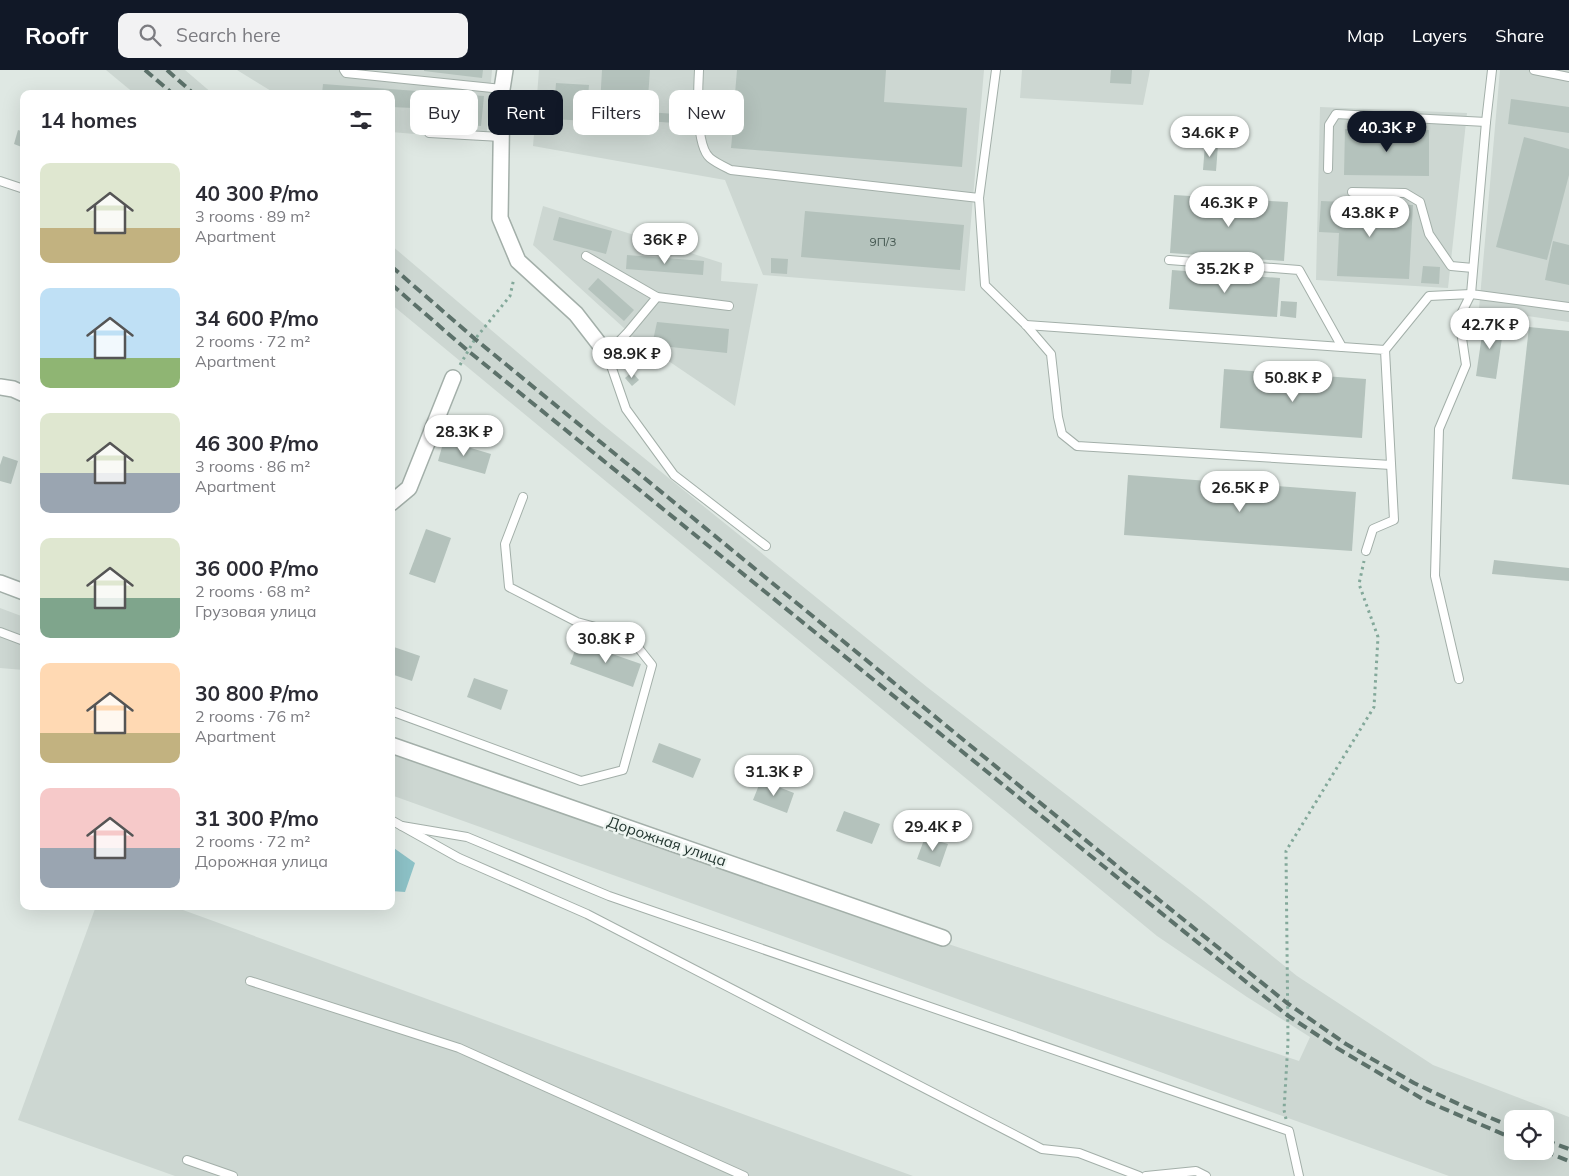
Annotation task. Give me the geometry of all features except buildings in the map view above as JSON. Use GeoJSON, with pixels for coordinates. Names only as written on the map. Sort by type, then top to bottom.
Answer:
{"type":"FeatureCollection","features":[{"type":"Feature","properties":{"kind":"street"},"geometry":{"type":"LineString","coordinates":[[505,70],[502,89],[500,218],[518,261],[576,314],[607,354]]}},
{"type":"Feature","properties":{"kind":"street"},"geometry":{"type":"LineString","coordinates":[[395,500],[409,488],[453,378]]}},
{"type":"Feature","properties":{"kind":"street"},"geometry":{"type":"LineString","coordinates":[[0,387],[20,392]]}},
{"type":"Feature","properties":{"kind":"street"},"geometry":{"type":"LineString","coordinates":[[0,583],[20,590]]}},
{"type":"Feature","properties":{"kind":"street","name":"Дорожная улица"},"geometry":{"type":"LineString","coordinates":[[395,746],[943,938]]}},
{"type":"Feature","properties":{"kind":"lane"},"geometry":{"type":"LineString","coordinates":[[344,70],[346,73],[502,89]]}},
{"type":"Feature","properties":{"kind":"lane"},"geometry":{"type":"LineString","coordinates":[[699,70],[698,98],[701,139],[709,158],[731,170],[979,198]]}},
{"type":"Feature","properties":{"kind":"lane"},"geometry":{"type":"LineString","coordinates":[[996,70],[979,198],[985,285],[1026,325],[1050,354],[1062,434],[1077,446],[1391,465]]}},
{"type":"Feature","properties":{"kind":"lane"},"geometry":{"type":"LineString","coordinates":[[1459,679],[1435,576],[1439,429],[1466,365],[1459,318],[1471,294],[1492,70]]}},
{"type":"Feature","properties":{"kind":"lane"},"geometry":{"type":"LineString","coordinates":[[1534,70],[1569,77]]}},
{"type":"Feature","properties":{"kind":"lane"},"geometry":{"type":"LineString","coordinates":[[1328,169],[1329,125],[1336,114],[1486,122]]}},
{"type":"Feature","properties":{"kind":"lane"},"geometry":{"type":"LineString","coordinates":[[465,135],[501,137]]}},
{"type":"Feature","properties":{"kind":"lane"},"geometry":{"type":"LineString","coordinates":[[0,181],[20,188]]}},
{"type":"Feature","properties":{"kind":"lane"},"geometry":{"type":"LineString","coordinates":[[1352,192],[1405,193],[1420,202],[1429,234],[1451,266],[1473,268]]}},
{"type":"Feature","properties":{"kind":"lane"},"geometry":{"type":"LineString","coordinates":[[586,256],[657,297],[730,306]]}},
{"type":"Feature","properties":{"kind":"lane"},"geometry":{"type":"LineString","coordinates":[[1169,260],[1299,270],[1342,347]]}},
{"type":"Feature","properties":{"kind":"lane"},"geometry":{"type":"LineString","coordinates":[[1366,551],[1373,530],[1394,520],[1385,350],[1429,296],[1471,294],[1569,307]]}},
{"type":"Feature","properties":{"kind":"lane"},"geometry":{"type":"LineString","coordinates":[[657,297],[607,354],[626,409],[674,475],[766,546]]}},
{"type":"Feature","properties":{"kind":"lane"},"geometry":{"type":"LineString","coordinates":[[1026,325],[1385,350]]}},
{"type":"Feature","properties":{"kind":"lane"},"geometry":{"type":"LineString","coordinates":[[395,711],[581,781],[623,770],[652,665],[629,636],[577,622],[508,587],[505,544],[523,497]]}},
{"type":"Feature","properties":{"kind":"lane"},"geometry":{"type":"LineString","coordinates":[[0,632],[20,640]]}},
{"type":"Feature","properties":{"kind":"lane"},"geometry":{"type":"LineString","coordinates":[[395,822],[459,858],[587,914],[1042,1149],[1080,1153],[1139,1176]]}},
{"type":"Feature","properties":{"kind":"lane"},"geometry":{"type":"LineString","coordinates":[[402,826],[467,837],[610,896],[1289,1131],[1299,1176]]}},
{"type":"Feature","properties":{"kind":"lane"},"geometry":{"type":"LineString","coordinates":[[250,981],[459,1048],[744,1176]]}},
{"type":"Feature","properties":{"kind":"lane"},"geometry":{"type":"LineString","coordinates":[[187,1160],[234,1176]]}},
{"type":"Feature","properties":{"kind":"lane"},"geometry":{"type":"LineString","coordinates":[[1146,1176],[1196,1171],[1206,1176]]}},
{"type":"Feature","properties":{"kind":"path"},"geometry":{"type":"LineString","coordinates":[[453,378],[467,350],[510,296],[518,261]]}},
{"type":"Feature","properties":{"kind":"path"},"geometry":{"type":"LineString","coordinates":[[1289,1131],[1284,1110],[1288,1042],[1286,851],[1374,707],[1378,637],[1359,584],[1366,551]]}},
{"type":"Feature","properties":{"kind":"shaded area"},"geometry":{"type":"Polygon","coordinates":[[[106,70],[185,70],[208,90],[130,90],[106,70]]]}},
{"type":"Feature","properties":{"kind":"shaded area"},"geometry":{"type":"Polygon","coordinates":[[[237,70],[492,70],[490,90],[488,90],[486,140],[427,135],[478,135],[478,90],[410,90],[410,134],[395,132],[395,90],[270,90],[237,70]]]}},
{"type":"Feature","properties":{"kind":"shaded area"},"geometry":{"type":"Polygon","coordinates":[[[539,70],[984,70],[965,291],[763,275],[725,180],[533,146],[534,135],[563,135],[563,90],[537,90],[539,70]]]}},
{"type":"Feature","properties":{"kind":"shaded area"},"geometry":{"type":"Polygon","coordinates":[[[1022,70],[1150,70],[1143,105],[1020,98],[1022,70]]]}},
{"type":"Feature","properties":{"kind":"shaded area"},"geometry":{"type":"Polygon","coordinates":[[[1500,70],[1569,70],[1569,322],[1479,309],[1500,70]]]}},
{"type":"Feature","properties":{"kind":"shaded area"},"geometry":{"type":"Polygon","coordinates":[[[1320,107],[1467,113],[1448,288],[1316,280],[1320,107]]]}},
{"type":"Feature","properties":{"kind":"shaded area"},"geometry":{"type":"Polygon","coordinates":[[[543,206],[722,263],[721,281],[758,284],[735,406],[636,339],[533,245],[543,206]]]}},
{"type":"Feature","properties":{"kind":"shaded area"},"geometry":{"type":"Polygon","coordinates":[[[395,248],[602,424],[927,687],[1204,901],[1297,976],[1433,1065],[1551,1110],[1504,1110],[1504,1160],[1554,1160],[1554,1111],[1569,1117],[1569,1176],[1449,1176],[395,796],[395,750],[739,874],[1299,1061],[1310,1037],[1157,936],[395,307],[395,248]]]}},
{"type":"Feature","properties":{"kind":"shaded area"},"geometry":{"type":"Polygon","coordinates":[[[0,608],[20,616],[20,670],[0,668],[0,608]]]}},
{"type":"Feature","properties":{"kind":"shaded area"},"geometry":{"type":"Polygon","coordinates":[[[95,910],[183,910],[913,1176],[175,1176],[18,1120],[95,910]]]}},
{"type":"Feature","properties":{"kind":"water"},"geometry":{"type":"Polygon","coordinates":[[[395,849],[415,863],[405,892],[395,891],[395,849]]]}},
{"type":"Feature","properties":{"kind":"railway"},"geometry":{"type":"LineString","coordinates":[[145,70],[168,90]]}},
{"type":"Feature","properties":{"kind":"railway"},"geometry":{"type":"LineString","coordinates":[[167,70],[190,90]]}},
{"type":"Feature","properties":{"kind":"railway"},"geometry":{"type":"LineString","coordinates":[[395,269],[475,339],[1287,1003],[1346,1044],[1414,1083],[1504,1124]]}},
{"type":"Feature","properties":{"kind":"railway"},"geometry":{"type":"LineString","coordinates":[[395,287],[467,350],[1287,1015],[1337,1048],[1426,1101],[1504,1135]]}},
{"type":"Feature","properties":{"kind":"railway"},"geometry":{"type":"LineString","coordinates":[[1554,1143],[1569,1149]]}},
{"type":"Feature","properties":{"kind":"railway"},"geometry":{"type":"LineString","coordinates":[[1554,1155],[1569,1161]]}}]}
